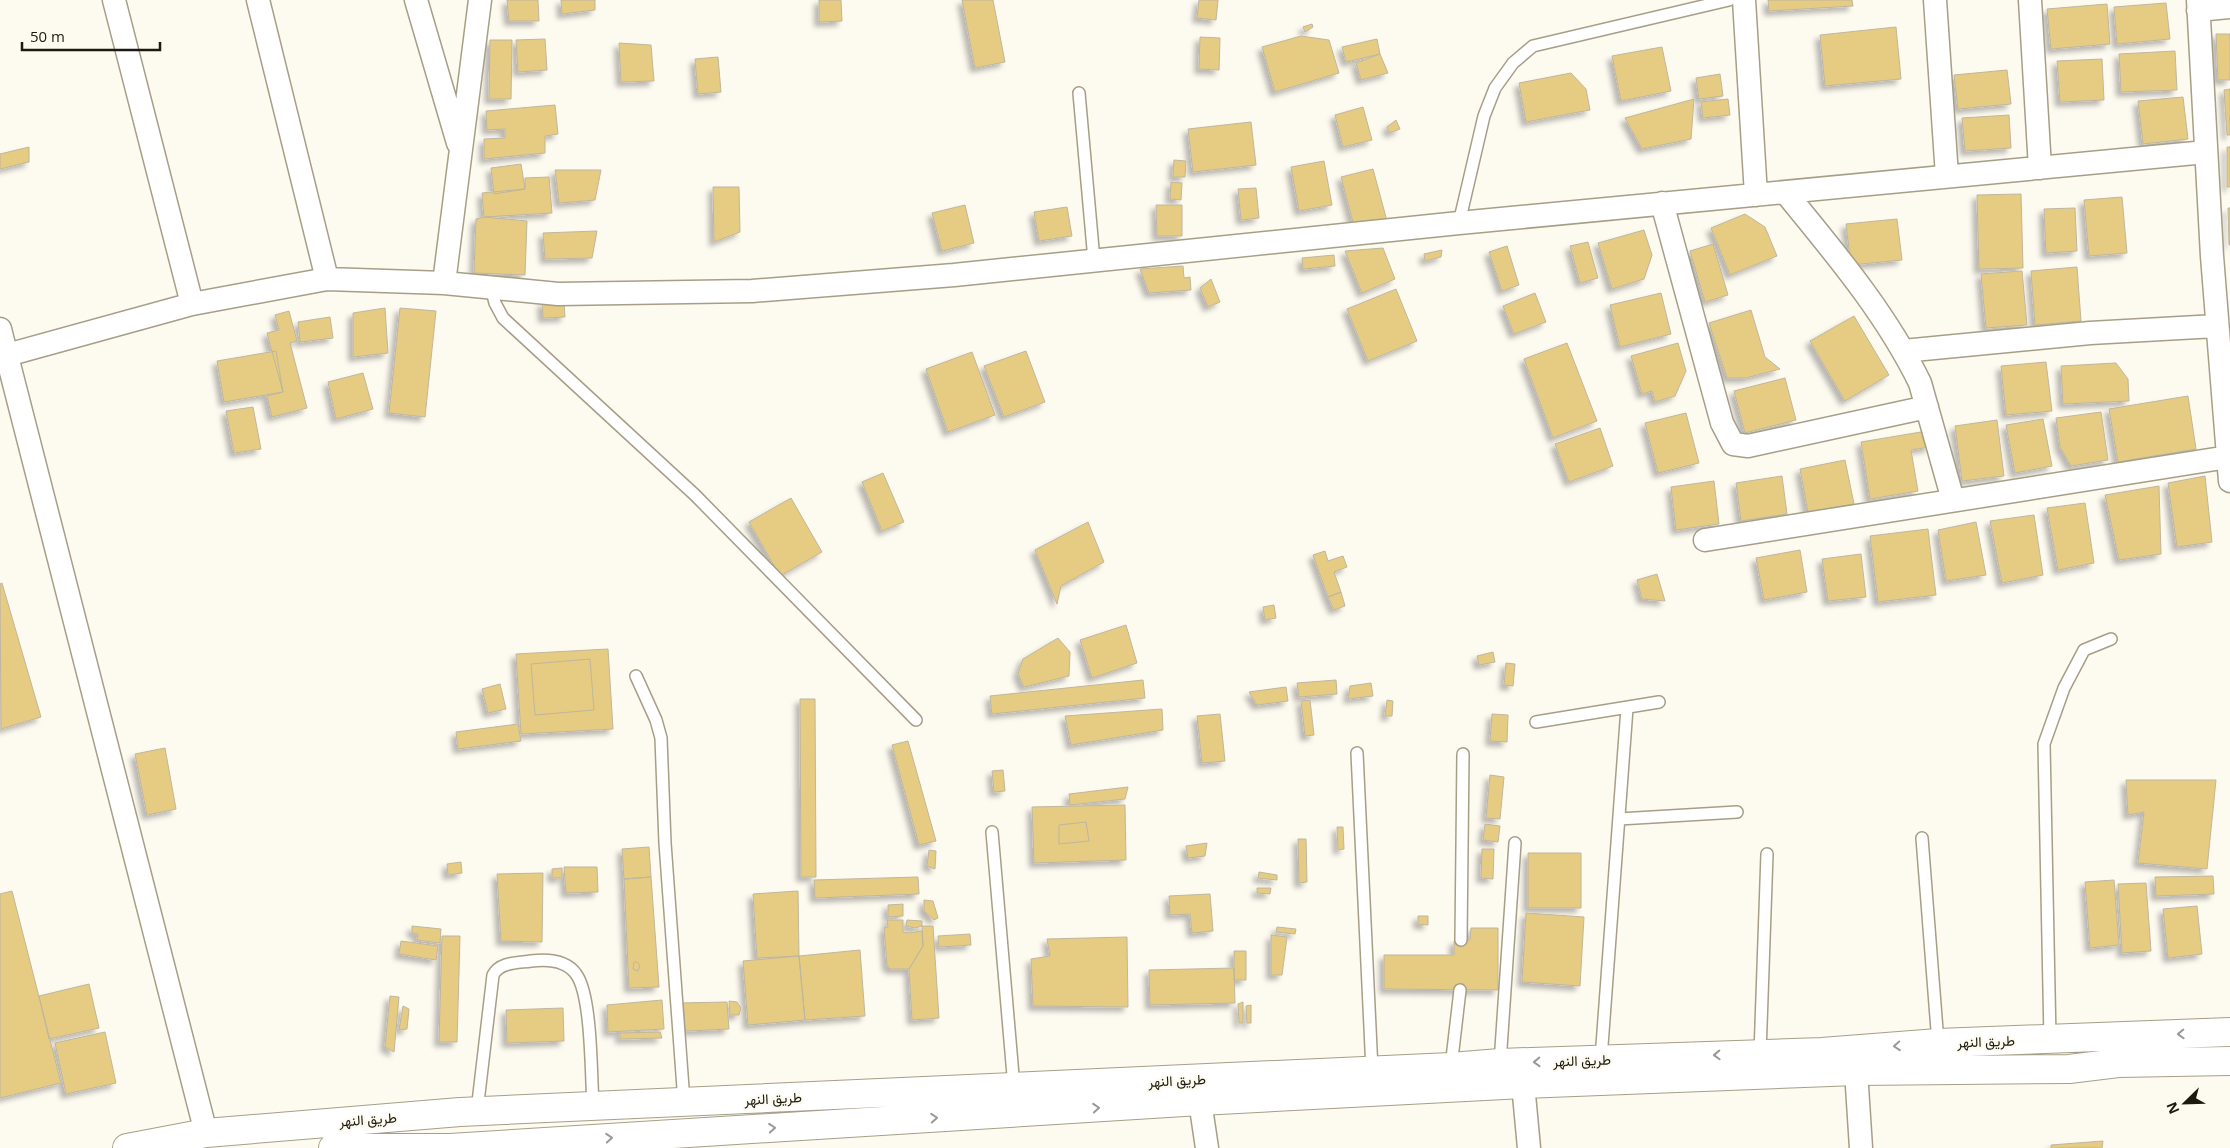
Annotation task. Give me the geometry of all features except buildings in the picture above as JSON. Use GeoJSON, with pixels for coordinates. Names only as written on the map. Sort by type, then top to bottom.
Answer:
{"type":"FeatureCollection","features":[{"type":"Feature","properties":{"kind":"main road","name":"طريق النهر"},"geometry":{"type":"LineString","coordinates":[[127,1148],[206,1133],[477,1111],[1451,1068],[1500,1063],[1822,1052],[1938,1042],[2230,1032]]}},
{"type":"Feature","properties":{"kind":"main road"},"geometry":{"type":"LineString","coordinates":[[2048,1069],[2050,1039]]}},
{"type":"Feature","properties":{"kind":"main road","name":"طريق النهر"},"geometry":{"type":"LineString","coordinates":[[334,1148],[450,1148],[1200,1101],[1523,1084],[1856,1071],[2069,1069],[2118,1063],[2230,1062]]}},
{"type":"Feature","properties":{"kind":"street"},"geometry":{"type":"LineString","coordinates":[[114,0],[192,304]]}},
{"type":"Feature","properties":{"kind":"street"},"geometry":{"type":"LineString","coordinates":[[258,0],[327,279]]}},
{"type":"Feature","properties":{"kind":"street"},"geometry":{"type":"LineString","coordinates":[[416,0],[461,153]]}},
{"type":"Feature","properties":{"kind":"street"},"geometry":{"type":"LineString","coordinates":[[444,283],[480,0]]}},
{"type":"Feature","properties":{"kind":"street"},"geometry":{"type":"LineString","coordinates":[[1744,0],[1756,194]]}},
{"type":"Feature","properties":{"kind":"street"},"geometry":{"type":"LineString","coordinates":[[1935,0],[1947,176]]}},
{"type":"Feature","properties":{"kind":"street"},"geometry":{"type":"LineString","coordinates":[[2030,0],[2040,168]]}},
{"type":"Feature","properties":{"kind":"street"},"geometry":{"type":"LineString","coordinates":[[2230,8],[2198,5],[2206,152],[2221,255],[2216,326],[2230,481]]}},
{"type":"Feature","properties":{"kind":"street"},"geometry":{"type":"LineString","coordinates":[[4,356],[192,304],[327,279],[444,283],[558,294],[752,291],[954,275],[1662,203],[2206,152]]}},
{"type":"Feature","properties":{"kind":"street"},"geometry":{"type":"LineString","coordinates":[[1785,192],[1856,280],[1904,352],[1920,383],[1953,500]]}},
{"type":"Feature","properties":{"kind":"street"},"geometry":{"type":"LineString","coordinates":[[1662,203],[1722,423],[1732,444],[1748,446],[1927,407]]}},
{"type":"Feature","properties":{"kind":"street"},"geometry":{"type":"LineString","coordinates":[[1904,352],[2090,333],[2216,326]]}},
{"type":"Feature","properties":{"kind":"street"},"geometry":{"type":"LineString","coordinates":[[0,329],[4,356],[206,1133]]}},
{"type":"Feature","properties":{"kind":"street"},"geometry":{"type":"LineString","coordinates":[[1705,540],[2228,456]]}},
{"type":"Feature","properties":{"kind":"street"},"geometry":{"type":"LineString","coordinates":[[1856,1071],[1861,1148]]}},
{"type":"Feature","properties":{"kind":"street"},"geometry":{"type":"LineString","coordinates":[[1523,1084],[1529,1148]]}},
{"type":"Feature","properties":{"kind":"street"},"geometry":{"type":"LineString","coordinates":[[1200,1101],[1207,1148]]}},
{"type":"Feature","properties":{"kind":"lane"},"geometry":{"type":"LineString","coordinates":[[1459,223],[1484,116],[1495,88],[1513,63],[1533,46],[1729,0]]}},
{"type":"Feature","properties":{"kind":"lane"},"geometry":{"type":"LineString","coordinates":[[1079,94],[1094,260]]}},
{"type":"Feature","properties":{"kind":"lane"},"geometry":{"type":"LineString","coordinates":[[491,287],[495,302],[503,318],[695,496],[916,720]]}},
{"type":"Feature","properties":{"kind":"lane"},"geometry":{"type":"LineString","coordinates":[[2050,1039],[2044,744],[2064,688],[2084,650],[2111,640]]}},
{"type":"Feature","properties":{"kind":"lane"},"geometry":{"type":"LineString","coordinates":[[636,676],[656,720],[661,738],[665,842],[684,1102]]}},
{"type":"Feature","properties":{"kind":"lane"},"geometry":{"type":"LineString","coordinates":[[1536,722],[1659,702]]}},
{"type":"Feature","properties":{"kind":"lane"},"geometry":{"type":"LineString","coordinates":[[1601,1059],[1627,708]]}},
{"type":"Feature","properties":{"kind":"lane"},"geometry":{"type":"LineString","coordinates":[[1357,753],[1372,1070]]}},
{"type":"Feature","properties":{"kind":"lane"},"geometry":{"type":"LineString","coordinates":[[1461,940],[1463,754]]}},
{"type":"Feature","properties":{"kind":"lane"},"geometry":{"type":"LineString","coordinates":[[1619,819],[1737,812]]}},
{"type":"Feature","properties":{"kind":"lane"},"geometry":{"type":"LineString","coordinates":[[992,832],[1014,1087]]}},
{"type":"Feature","properties":{"kind":"lane"},"geometry":{"type":"LineString","coordinates":[[1922,838],[1938,1042]]}},
{"type":"Feature","properties":{"kind":"lane"},"geometry":{"type":"LineString","coordinates":[[1500,1063],[1515,843]]}},
{"type":"Feature","properties":{"kind":"lane"},"geometry":{"type":"LineString","coordinates":[[1760,1054],[1767,854]]}},
{"type":"Feature","properties":{"kind":"lane"},"geometry":{"type":"LineString","coordinates":[[477,1111],[493,975],[503,966],[543,960],[566,965],[576,973],[583,985],[593,1106]]}},
{"type":"Feature","properties":{"kind":"lane"},"geometry":{"type":"LineString","coordinates":[[1451,1068],[1460,990]]}}]}
